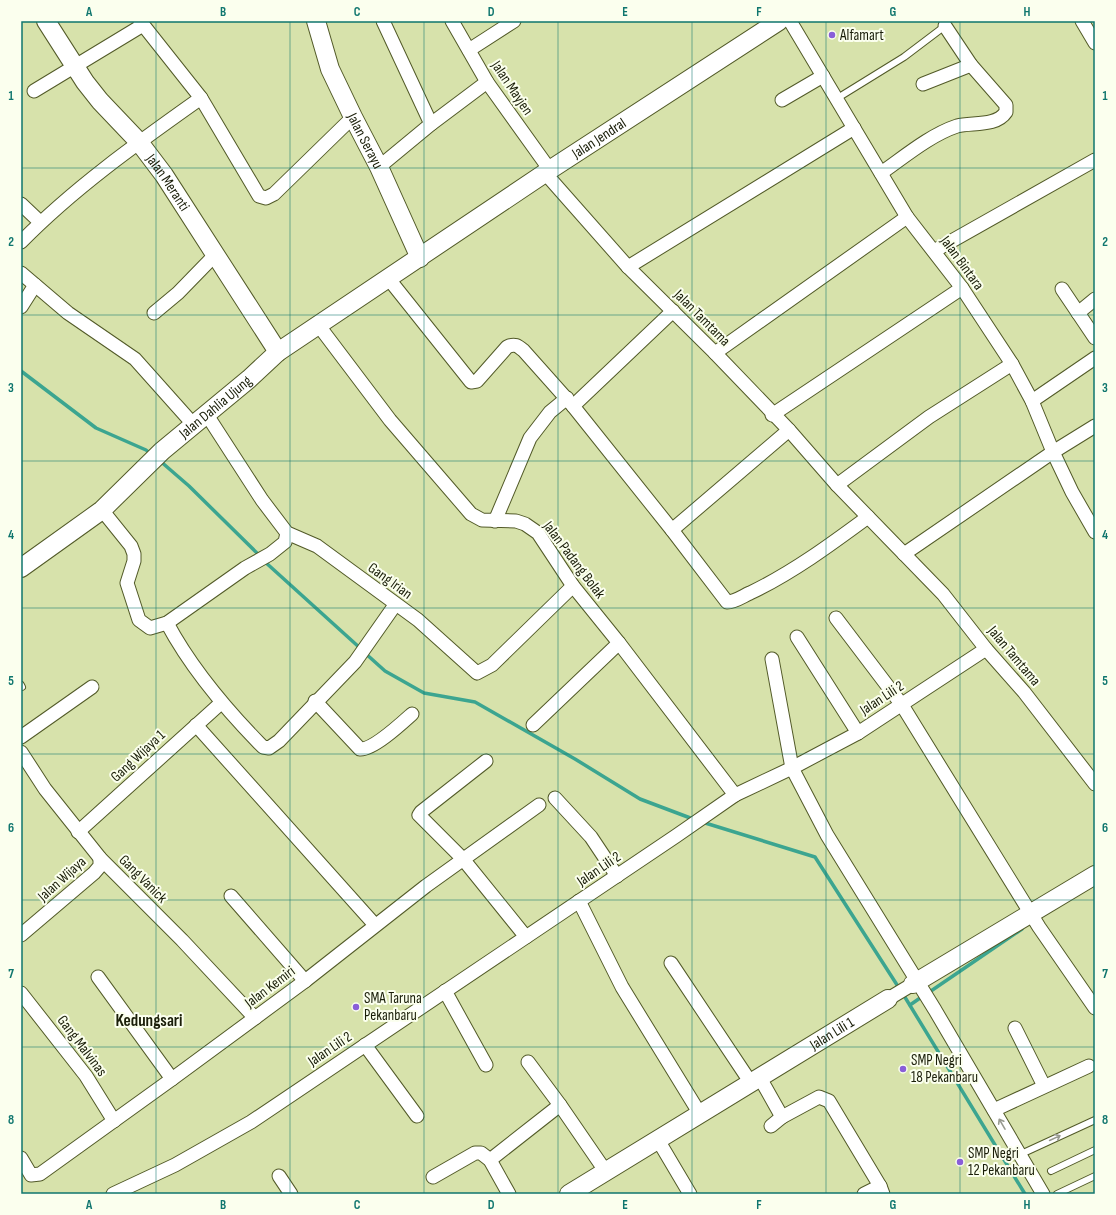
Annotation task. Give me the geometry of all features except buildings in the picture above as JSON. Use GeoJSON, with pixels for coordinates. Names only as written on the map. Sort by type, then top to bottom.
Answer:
{"type":"FeatureCollection","features":[{"type":"Feature","properties":{"kind":"street","name":"Jalan Meranti"},"geometry":{"type":"LineString","coordinates":[[46,21],[100,101],[139,142],[164,175],[278,352]]}},
{"type":"Feature","properties":{"kind":"street","name":"Jalan Serayu"},"geometry":{"type":"LineString","coordinates":[[316,21],[330,69],[353,118],[379,167],[420,258]]}},
{"type":"Feature","properties":{"kind":"street"},"geometry":{"type":"LineString","coordinates":[[383,21],[431,124]]}},
{"type":"Feature","properties":{"kind":"street","name":"Jalan Mayjen"},"geometry":{"type":"LineString","coordinates":[[452,21],[487,82],[548,171]]}},
{"type":"Feature","properties":{"kind":"street"},"geometry":{"type":"LineString","coordinates":[[469,50],[514,21]]}},
{"type":"Feature","properties":{"kind":"street","name":"Jalan Jendral"},"geometry":{"type":"LineString","coordinates":[[420,258],[548,171],[779,21]]}},
{"type":"Feature","properties":{"kind":"street","name":"Jalan Bintara"},"geometry":{"type":"LineString","coordinates":[[790,21],[907,217],[962,288],[1012,364],[1032,401],[1053,452],[1072,492],[1095,532]]}},
{"type":"Feature","properties":{"kind":"street"},"geometry":{"type":"LineString","coordinates":[[1082,21],[1095,43]]}},
{"type":"Feature","properties":{"kind":"street"},"geometry":{"type":"LineString","coordinates":[[34,91],[142,23],[201,98],[259,196],[266,198],[274,194],[353,118]]}},
{"type":"Feature","properties":{"kind":"street"},"geometry":{"type":"LineString","coordinates":[[881,173],[944,131],[958,126],[997,120],[1003,117],[1006,112],[1006,104],[971,65],[945,26]]}},
{"type":"Feature","properties":{"kind":"street"},"geometry":{"type":"LineString","coordinates":[[923,84],[971,65]]}},
{"type":"Feature","properties":{"kind":"street"},"geometry":{"type":"LineString","coordinates":[[782,100],[823,76]]}},
{"type":"Feature","properties":{"kind":"street"},"geometry":{"type":"LineString","coordinates":[[379,167],[431,124],[487,82]]}},
{"type":"Feature","properties":{"kind":"street"},"geometry":{"type":"LineString","coordinates":[[21,242],[40,222],[139,142],[201,98]]}},
{"type":"Feature","properties":{"kind":"street"},"geometry":{"type":"LineString","coordinates":[[628,267],[854,128]]}},
{"type":"Feature","properties":{"kind":"street"},"geometry":{"type":"LineString","coordinates":[[934,252],[1095,160]]}},
{"type":"Feature","properties":{"kind":"street","name":"Jalan Tamtama"},"geometry":{"type":"LineString","coordinates":[[548,171],[628,267],[789,430],[837,484],[943,594],[986,649],[1024,692],[1095,784]]}},
{"type":"Feature","properties":{"kind":"street"},"geometry":{"type":"LineString","coordinates":[[21,204],[40,222]]}},
{"type":"Feature","properties":{"kind":"street"},"geometry":{"type":"LineString","coordinates":[[714,353],[907,217]]}},
{"type":"Feature","properties":{"kind":"street"},"geometry":{"type":"LineString","coordinates":[[154,313],[178,294],[215,255]]}},
{"type":"Feature","properties":{"kind":"street","name":"Jalan Dahlia Ujung"},"geometry":{"type":"LineString","coordinates":[[21,568],[102,510],[162,451],[278,352],[420,258]]}},
{"type":"Feature","properties":{"kind":"street","name":"Gang Irian"},"geometry":{"type":"LineString","coordinates":[[21,273],[68,313],[136,359],[200,419],[287,533],[317,546],[423,624],[464,663],[478,673],[492,665],[573,586]]}},
{"type":"Feature","properties":{"kind":"street"},"geometry":{"type":"LineString","coordinates":[[388,278],[471,382],[477,381],[507,347],[512,344],[516,345],[570,402],[728,603],[782,576],[828,547],[868,517]]}},
{"type":"Feature","properties":{"kind":"street"},"geometry":{"type":"LineString","coordinates":[[21,307],[35,285]]}},
{"type":"Feature","properties":{"kind":"street"},"geometry":{"type":"LineString","coordinates":[[772,414],[962,288]]}},
{"type":"Feature","properties":{"kind":"street"},"geometry":{"type":"LineString","coordinates":[[1062,289],[1095,338]]}},
{"type":"Feature","properties":{"kind":"street"},"geometry":{"type":"LineString","coordinates":[[1078,313],[1095,299]]}},
{"type":"Feature","properties":{"kind":"street"},"geometry":{"type":"LineString","coordinates":[[495,521],[530,438],[550,412],[570,402],[672,311]]}},
{"type":"Feature","properties":{"kind":"street","name":"Jalan Padang Bolak"},"geometry":{"type":"LineString","coordinates":[[319,326],[390,420],[471,514],[482,520],[516,521],[534,530],[545,542],[573,586],[619,642],[735,795]]}},
{"type":"Feature","properties":{"kind":"street"},"geometry":{"type":"LineString","coordinates":[[1032,401],[1095,358]]}},
{"type":"Feature","properties":{"kind":"street"},"geometry":{"type":"LineString","coordinates":[[837,484],[929,417],[1012,364]]}},
{"type":"Feature","properties":{"kind":"street"},"geometry":{"type":"LineString","coordinates":[[904,554],[1053,452],[1095,426]]}},
{"type":"Feature","properties":{"kind":"street"},"geometry":{"type":"LineString","coordinates":[[672,530],[789,430]]}},
{"type":"Feature","properties":{"kind":"street"},"geometry":{"type":"LineString","coordinates":[[102,510],[131,546],[134,554],[127,584],[139,620],[150,628],[167,623],[245,568],[270,554],[285,542],[287,533]]}},
{"type":"Feature","properties":{"kind":"street"},"geometry":{"type":"LineString","coordinates":[[167,623],[176,640],[221,703],[263,747],[269,748],[280,741],[316,701],[355,662],[396,605]]}},
{"type":"Feature","properties":{"kind":"street"},"geometry":{"type":"LineString","coordinates":[[836,618],[902,705],[1035,920],[1095,1008]]}},
{"type":"Feature","properties":{"kind":"street"},"geometry":{"type":"LineString","coordinates":[[797,637],[858,733]]}},
{"type":"Feature","properties":{"kind":"street"},"geometry":{"type":"LineString","coordinates":[[533,725],[619,642]]}},
{"type":"Feature","properties":{"kind":"street","name":"Jalan Lili 2"},"geometry":{"type":"LineString","coordinates":[[113,1194],[175,1166],[252,1122],[676,836],[707,813],[735,795],[792,768],[858,733],[986,649]]}},
{"type":"Feature","properties":{"kind":"street"},"geometry":{"type":"LineString","coordinates":[[772,659],[792,768],[827,835],[918,985],[935,1010],[1042,1194]]}},
{"type":"Feature","properties":{"kind":"street"},"geometry":{"type":"LineString","coordinates":[[21,737],[92,687]]}},
{"type":"Feature","properties":{"kind":"street"},"geometry":{"type":"LineString","coordinates":[[316,701],[360,749],[364,749],[373,744],[412,714]]}},
{"type":"Feature","properties":{"kind":"street","name":"Gang Wijaya 1"},"geometry":{"type":"LineString","coordinates":[[78,832],[221,703]]}},
{"type":"Feature","properties":{"kind":"street"},"geometry":{"type":"LineString","coordinates":[[196,725],[375,925]]}},
{"type":"Feature","properties":{"kind":"street","name":"Gang Vanick"},"geometry":{"type":"LineString","coordinates":[[21,752],[45,790],[100,858],[182,940],[255,1018]]}},
{"type":"Feature","properties":{"kind":"street"},"geometry":{"type":"LineString","coordinates":[[486,761],[419,815],[463,859],[526,937]]}},
{"type":"Feature","properties":{"kind":"street"},"geometry":{"type":"LineString","coordinates":[[555,798],[591,837],[617,876]]}},
{"type":"Feature","properties":{"kind":"street","name":"Jalan Kemiri"},"geometry":{"type":"LineString","coordinates":[[21,1158],[31,1175],[40,1174],[305,981],[375,925],[463,859],[539,806]]}},
{"type":"Feature","properties":{"kind":"street","name":"Jalan Wijaya"},"geometry":{"type":"LineString","coordinates":[[21,935],[94,873],[100,866],[100,858]]}},
{"type":"Feature","properties":{"kind":"street","name":"Jalan Lili 1"},"geometry":{"type":"LineString","coordinates":[[569,1194],[888,999],[918,985],[1035,920],[1095,875]]}},
{"type":"Feature","properties":{"kind":"street"},"geometry":{"type":"LineString","coordinates":[[231,896],[305,981]]}},
{"type":"Feature","properties":{"kind":"street"},"geometry":{"type":"LineString","coordinates":[[579,901],[622,987],[700,1114]]}},
{"type":"Feature","properties":{"kind":"street"},"geometry":{"type":"LineString","coordinates":[[671,963],[782,1117]]}},
{"type":"Feature","properties":{"kind":"street"},"geometry":{"type":"LineString","coordinates":[[98,977],[172,1079]]}},
{"type":"Feature","properties":{"kind":"street"},"geometry":{"type":"LineString","coordinates":[[445,991],[486,1065]]}},
{"type":"Feature","properties":{"kind":"street","name":"Gang Malvinas"},"geometry":{"type":"LineString","coordinates":[[21,993],[86,1076],[114,1121]]}},
{"type":"Feature","properties":{"kind":"street"},"geometry":{"type":"LineString","coordinates":[[1015,1028],[1044,1086]]}},
{"type":"Feature","properties":{"kind":"street"},"geometry":{"type":"LineString","coordinates":[[365,1045],[416,1116]]}},
{"type":"Feature","properties":{"kind":"street"},"geometry":{"type":"LineString","coordinates":[[528,1062],[560,1105],[606,1172]]}},
{"type":"Feature","properties":{"kind":"street"},"geometry":{"type":"LineString","coordinates":[[994,1110],[1089,1066]]}},
{"type":"Feature","properties":{"kind":"street"},"geometry":{"type":"LineString","coordinates":[[771,1126],[782,1117],[819,1097],[829,1101],[882,1190],[864,1194]]}},
{"type":"Feature","properties":{"kind":"street"},"geometry":{"type":"LineString","coordinates":[[490,1160],[560,1105]]}},
{"type":"Feature","properties":{"kind":"street"},"geometry":{"type":"LineString","coordinates":[[658,1140],[690,1194]]}},
{"type":"Feature","properties":{"kind":"street"},"geometry":{"type":"LineString","coordinates":[[433,1177],[475,1153],[482,1153],[490,1160],[509,1194]]}},
{"type":"Feature","properties":{"kind":"street"},"geometry":{"type":"LineString","coordinates":[[279,1176],[292,1194]]}},
{"type":"Feature","properties":{"kind":"lane"},"geometry":{"type":"LineString","coordinates":[[836,98],[904,57],[945,26]]}},
{"type":"Feature","properties":{"kind":"lane"},"geometry":{"type":"LineString","coordinates":[[1019,1155],[1095,1120]]}},
{"type":"Feature","properties":{"kind":"lane"},"geometry":{"type":"LineString","coordinates":[[1051,1171],[1095,1150]]}},
{"type":"Feature","properties":{"kind":"lane"},"geometry":{"type":"LineString","coordinates":[[1057,1194],[1095,1176]]}},
{"type":"Feature","properties":{"kind":"waterway"},"geometry":{"type":"LineString","coordinates":[[21,371],[96,428],[146,450],[151,454]]}},
{"type":"Feature","properties":{"kind":"waterway"},"geometry":{"type":"LineString","coordinates":[[159,460],[189,486],[260,556]]}},
{"type":"Feature","properties":{"kind":"waterway"},"geometry":{"type":"LineString","coordinates":[[264,561],[360,648]]}},
{"type":"Feature","properties":{"kind":"waterway"},"geometry":{"type":"LineString","coordinates":[[365,653],[385,671],[424,693],[475,702],[575,759],[640,799],[693,819]]}},
{"type":"Feature","properties":{"kind":"waterway"},"geometry":{"type":"LineString","coordinates":[[702,822],[815,857],[899,988]]}},
{"type":"Feature","properties":{"kind":"waterway"},"geometry":{"type":"LineString","coordinates":[[928,993],[1022,929]]}},
{"type":"Feature","properties":{"kind":"waterway"},"geometry":{"type":"LineString","coordinates":[[903,994],[1025,1194]]}},
{"type":"Feature","properties":{"kind":"waterway"},"geometry":{"type":"LineString","coordinates":[[910,1005],[923,996]]}},
{"type":"Feature","properties":{"kind":"place","name":"Alfamart"},"geometry":{"type":"Point","coordinates":[832,35]}},
{"type":"Feature","properties":{"kind":"place","name":"SMA Taruna Pekanbaru"},"geometry":{"type":"Point","coordinates":[356,1007]}},
{"type":"Feature","properties":{"kind":"place","name":"SMP Negri 18 Pekanbaru"},"geometry":{"type":"Point","coordinates":[903,1069]}},
{"type":"Feature","properties":{"kind":"place","name":"SMP Negri 12 Pekanbaru"},"geometry":{"type":"Point","coordinates":[960,1162]}},
{"type":"Feature","properties":{"kind":"district","name":"Kedungsari"},"geometry":{"type":"Point","coordinates":[149,1021]}}]}
